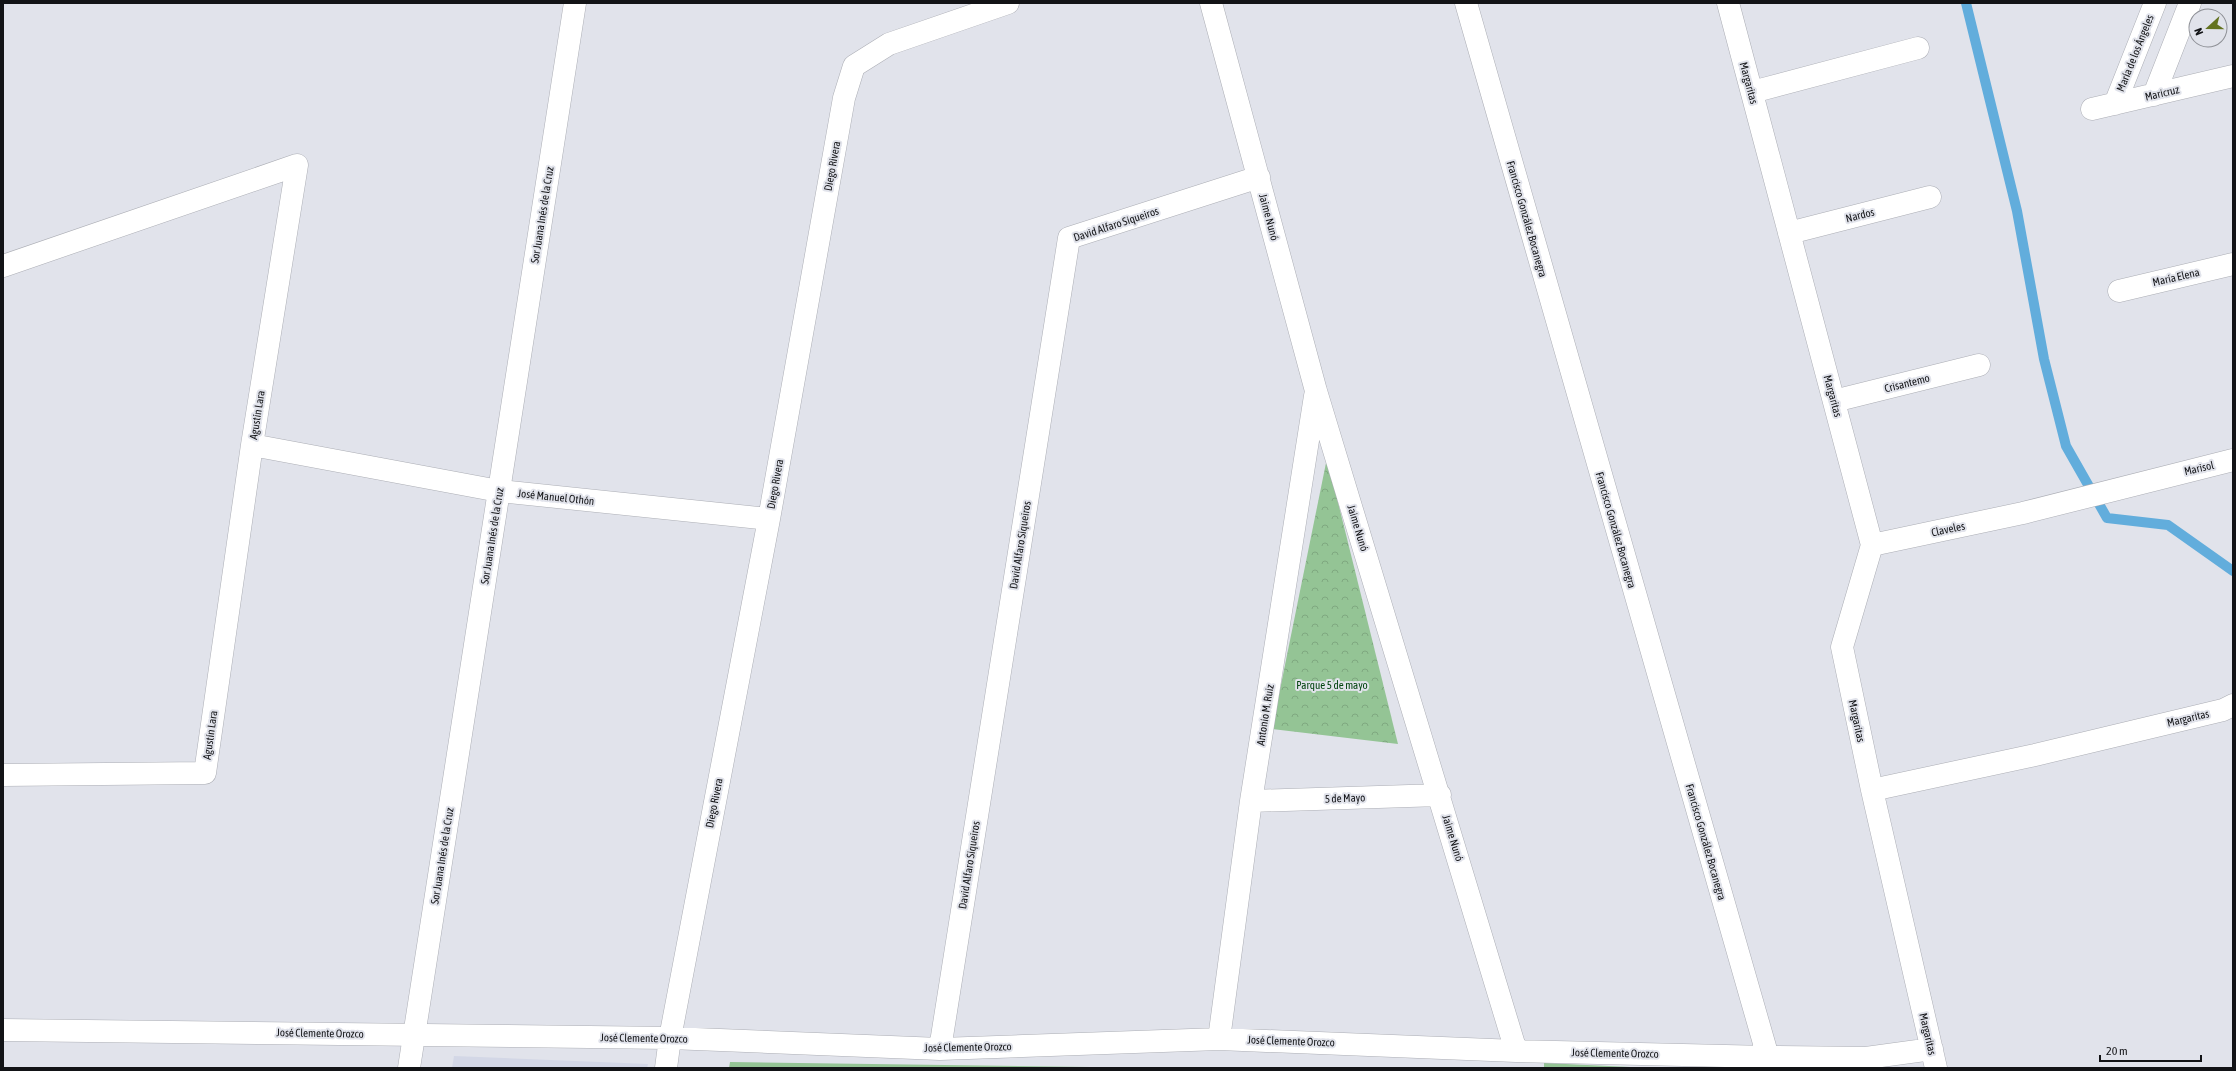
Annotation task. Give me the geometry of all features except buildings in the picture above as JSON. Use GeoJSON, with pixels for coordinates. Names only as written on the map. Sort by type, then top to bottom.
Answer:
{"type":"FeatureCollection","features":[{"type":"Feature","properties":{"kind":"street","name":"Sor Juana Inés de la Cruz"},"geometry":{"type":"LineString","coordinates":[[409,1068],[575,3]]}},
{"type":"Feature","properties":{"kind":"street","name":"Diego Rivera"},"geometry":{"type":"LineString","coordinates":[[666,1068],[670,1038],[768,519],[844,98],[854,66],[889,44],[1008,3]]}},
{"type":"Feature","properties":{"kind":"street","name":"Jaime Nunó"},"geometry":{"type":"LineString","coordinates":[[1211,3],[1316,391],[1440,795],[1516,1051]]}},
{"type":"Feature","properties":{"kind":"street","name":"Francisco González Bocanegra"},"geometry":{"type":"LineString","coordinates":[[1466,3],[1768,1057]]}},
{"type":"Feature","properties":{"kind":"street","name":"Margaritas"},"geometry":{"type":"LineString","coordinates":[[1728,3],[1872,545],[1842,647],[1872,790],[1934,1059]]}},
{"type":"Feature","properties":{"kind":"street","name":"María de los Ángeles"},"geometry":{"type":"LineString","coordinates":[[2115,104],[2155,3]]}},
{"type":"Feature","properties":{"kind":"street"},"geometry":{"type":"LineString","coordinates":[[2154,95],[2190,3]]}},
{"type":"Feature","properties":{"kind":"street"},"geometry":{"type":"LineString","coordinates":[[1752,92],[1918,48]]}},
{"type":"Feature","properties":{"kind":"street","name":"Maricruz"},"geometry":{"type":"LineString","coordinates":[[2092,109],[2233,76]]}},
{"type":"Feature","properties":{"kind":"street","name":"Agustín Lara"},"geometry":{"type":"LineString","coordinates":[[3,266],[297,165],[252,445],[205,773],[3,776]]}},
{"type":"Feature","properties":{"kind":"street","name":"David Alfaro Siqueiros"},"geometry":{"type":"LineString","coordinates":[[940,1049],[1069,238],[1259,177]]}},
{"type":"Feature","properties":{"kind":"street","name":"Nardos"},"geometry":{"type":"LineString","coordinates":[[1789,233],[1930,197]]}},
{"type":"Feature","properties":{"kind":"street","name":"María Elena"},"geometry":{"type":"LineString","coordinates":[[2118,291],[2233,264]]}},
{"type":"Feature","properties":{"kind":"street","name":"Crisantemo"},"geometry":{"type":"LineString","coordinates":[[1834,401],[1979,365]]}},
{"type":"Feature","properties":{"kind":"street","name":"Antonio M. Ruiz"},"geometry":{"type":"LineString","coordinates":[[1219,1038],[1251,801],[1316,391]]}},
{"type":"Feature","properties":{"kind":"street","name":"José Manuel Othón"},"geometry":{"type":"LineString","coordinates":[[252,445],[499,491],[768,519]]}},
{"type":"Feature","properties":{"kind":"street","name":"Marisol"},"geometry":{"type":"LineString","coordinates":[[2023,513],[2233,460]]}},
{"type":"Feature","properties":{"kind":"street","name":"Claveles"},"geometry":{"type":"LineString","coordinates":[[1872,545],[2023,513]]}},
{"type":"Feature","properties":{"kind":"street","name":"Margaritas"},"geometry":{"type":"LineString","coordinates":[[1872,790],[2230,712]]}},
{"type":"Feature","properties":{"kind":"street","name":"5 de Mayo"},"geometry":{"type":"LineString","coordinates":[[1251,801],[1440,795]]}},
{"type":"Feature","properties":{"kind":"street","name":"José Clemente Orozco"},"geometry":{"type":"LineString","coordinates":[[3,1030],[670,1038],[940,1049],[1219,1038],[1516,1051],[1768,1057],[1867,1063],[1934,1059]]}},
{"type":"Feature","properties":{"kind":"shaded area"},"geometry":{"type":"Polygon","coordinates":[[[454,1056],[648,1064],[647,1068],[452,1068],[454,1056]]]}},
{"type":"Feature","properties":{"kind":"green space","name":"Parque 5 de mayo"},"geometry":{"type":"Polygon","coordinates":[[[1327,458],[1398,744],[1272,729],[1327,458]]]}},
{"type":"Feature","properties":{"kind":"green space"},"geometry":{"type":"Polygon","coordinates":[[[730,1062],[1164,1068],[729,1068],[730,1062]]]}},
{"type":"Feature","properties":{"kind":"green space"},"geometry":{"type":"Polygon","coordinates":[[[1544,1063],[1652,1068],[1544,1068],[1544,1063]]]}},
{"type":"Feature","properties":{"kind":"waterway"},"geometry":{"type":"LineString","coordinates":[[1966,3],[2017,211],[2044,359],[2066,446],[2107,518],[2168,525],[2233,571]]}}]}
